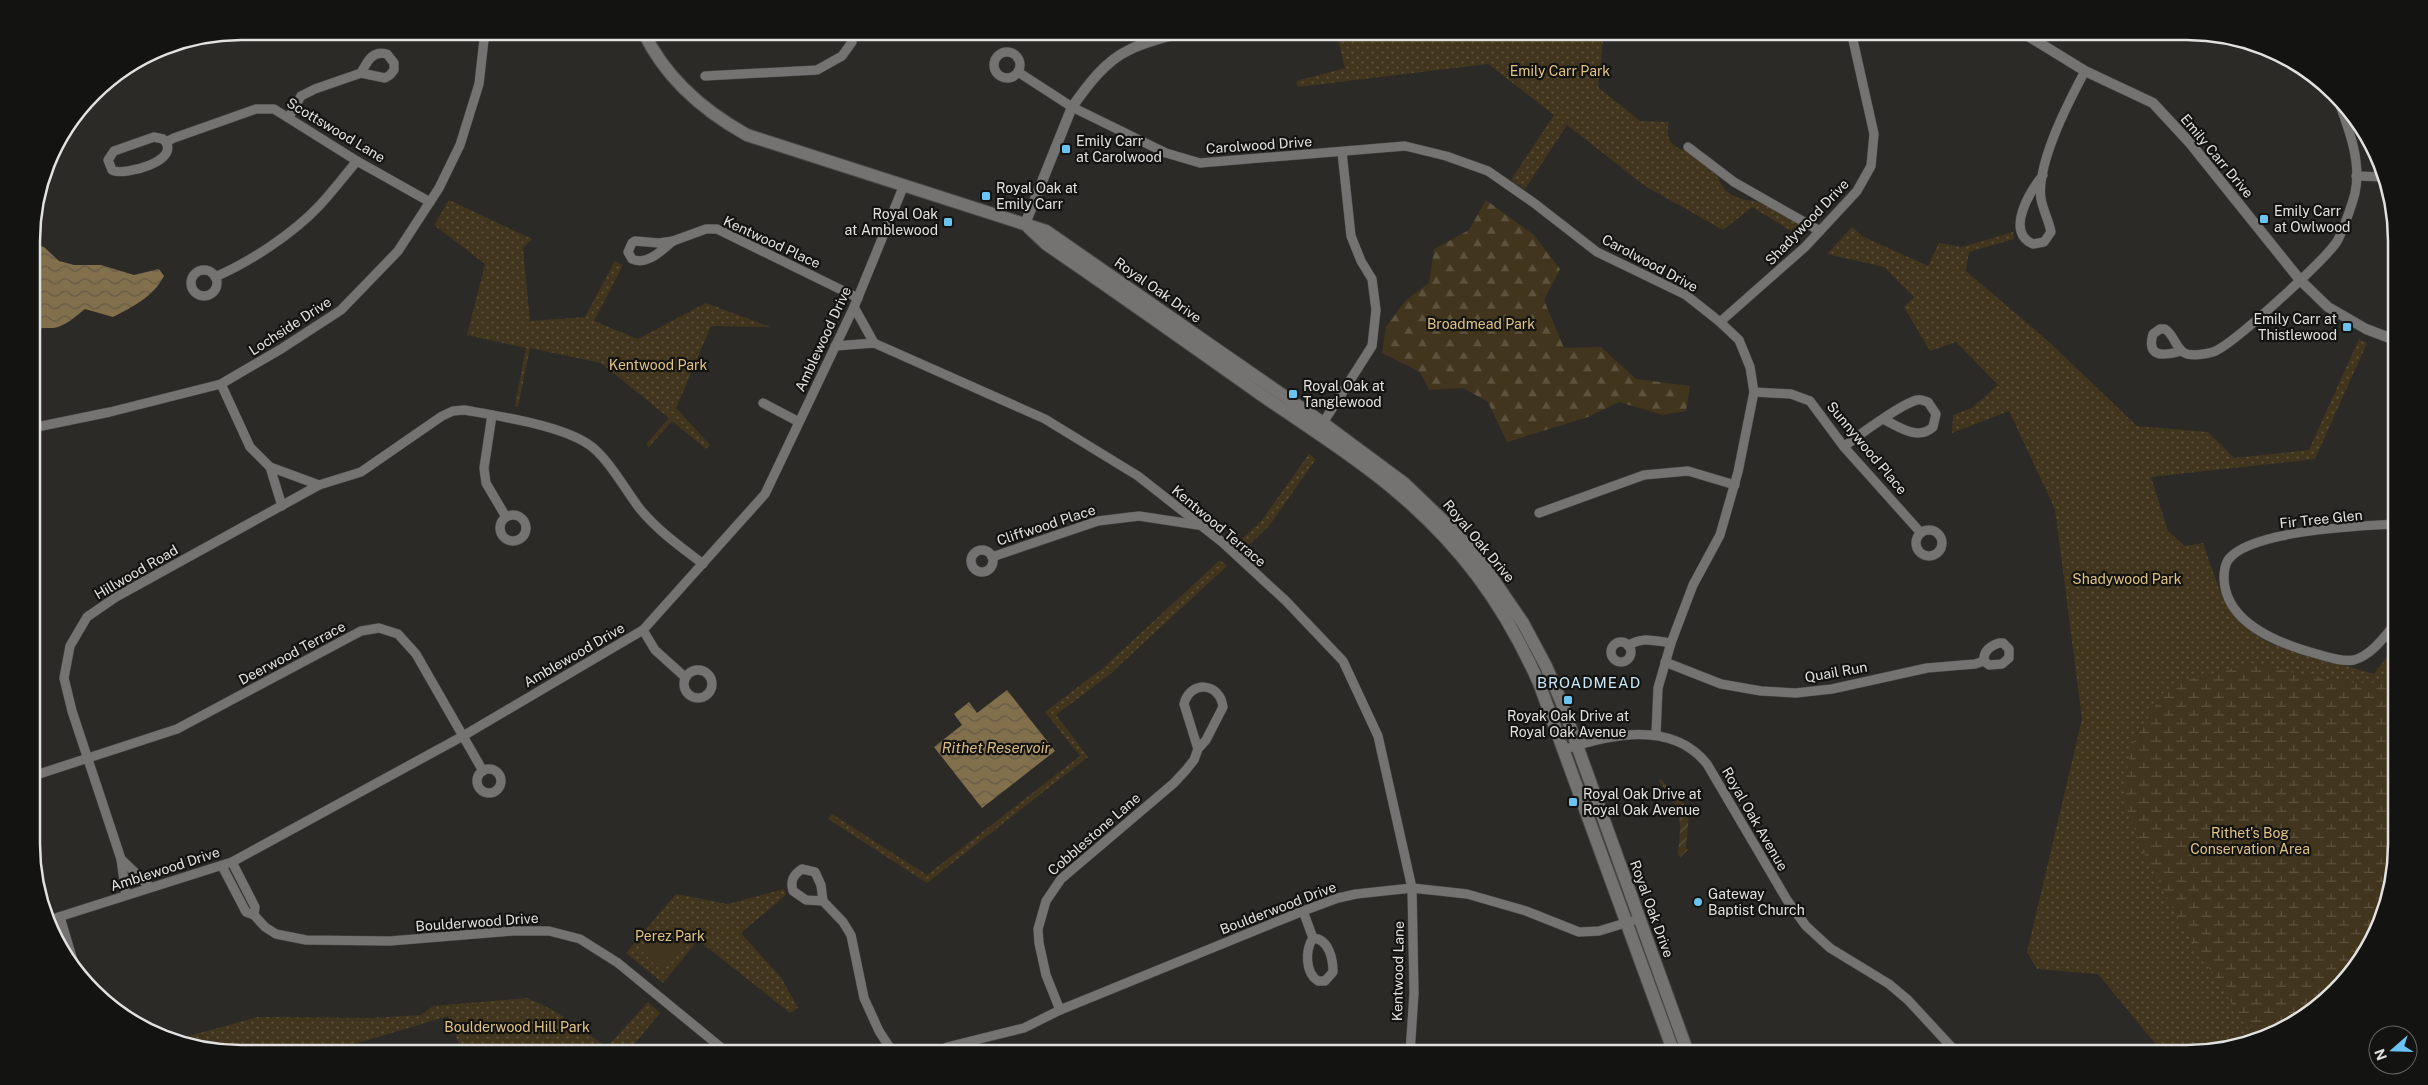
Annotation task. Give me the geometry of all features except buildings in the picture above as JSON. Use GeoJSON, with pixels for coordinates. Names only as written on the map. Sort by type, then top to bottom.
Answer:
{"type":"FeatureCollection","features":[{"type":"Feature","properties":{"kind":"main road","name":"Royal Oak Drive"},"geometry":{"type":"LineString","coordinates":[[648,40],[668,72],[690,96],[720,119],[747,135],[1025,224],[1046,244],[1404,483],[1433,508],[1482,564],[1523,623],[1546,666],[1577,745],[1685,1045]]}},
{"type":"Feature","properties":{"kind":"main road","name":"Royal Oak Drive"},"geometry":{"type":"LineString","coordinates":[[1320,428],[1389,484],[1445,537],[1495,599],[1520,641],[1539,683],[1671,1045]]}},
{"type":"Feature","properties":{"kind":"street","name":"Lochside Drive"},"geometry":{"type":"LineString","coordinates":[[40,426],[110,412],[221,384],[282,349],[341,310],[398,251],[430,202],[460,145],[479,84],[484,40]]}},
{"type":"Feature","properties":{"kind":"street"},"geometry":{"type":"LineString","coordinates":[[706,76],[817,70],[842,56],[852,40]]}},
{"type":"Feature","properties":{"kind":"street"},"geometry":{"type":"LineString","coordinates":[[1025,224],[1072,107],[1098,74],[1128,50],[1160,40]]}},
{"type":"Feature","properties":{"kind":"street","name":"Shadywood Drive"},"geometry":{"type":"LineString","coordinates":[[1720,322],[1768,282],[1820,231],[1857,191],[1871,166],[1874,134],[1853,40]]}},
{"type":"Feature","properties":{"kind":"street","name":"Emily Carr Drive"},"geometry":{"type":"LineString","coordinates":[[2034,40],[2084,71],[2153,103],[2190,143],[2300,280],[2328,307],[2366,329],[2388,337]]}},
{"type":"Feature","properties":{"kind":"street"},"geometry":{"type":"LineString","coordinates":[[2043,175],[2022,211],[2020,232],[2023,238],[2032,244],[2044,242],[2051,232],[2040,197],[2043,175],[2059,121],[2084,71]]}},
{"type":"Feature","properties":{"kind":"street","name":"Carolwood Drive"},"geometry":{"type":"LineString","coordinates":[[1018,72],[1072,107],[1166,153],[1200,163],[1405,146],[1446,156],[1488,171],[1534,203],[1597,252],[1686,294],[1739,340],[1750,367],[1754,392],[1735,485],[1720,535],[1693,585],[1671,643],[1658,688],[1656,734]]}},
{"type":"Feature","properties":{"kind":"street"},"geometry":{"type":"LineString","coordinates":[[289,117],[301,96],[315,89],[361,73]]}},
{"type":"Feature","properties":{"kind":"street","name":"Scottswood Lane"},"geometry":{"type":"LineString","coordinates":[[166,142],[256,109],[274,109],[357,161],[430,202]]}},
{"type":"Feature","properties":{"kind":"street"},"geometry":{"type":"LineString","coordinates":[[2180,351],[2188,355],[2214,352],[2232,341],[2300,280],[2336,243],[2355,193],[2356,176],[2352,139],[2344,116]]}},
{"type":"Feature","properties":{"kind":"street","name":"Scottswood Lane"},"geometry":{"type":"LineString","coordinates":[[154,137],[159,137],[166,142],[168,152],[162,160],[122,173],[112,170],[109,165],[108,160],[114,151],[154,137]]}},
{"type":"Feature","properties":{"kind":"street"},"geometry":{"type":"LineString","coordinates":[[1688,147],[1734,182],[1820,231]]}},
{"type":"Feature","properties":{"kind":"street"},"geometry":{"type":"LineString","coordinates":[[1320,428],[1372,346],[1376,310],[1372,279],[1361,261],[1351,236],[1342,152]]}},
{"type":"Feature","properties":{"kind":"street"},"geometry":{"type":"LineString","coordinates":[[215,277],[252,257],[297,225],[319,206],[357,161]]}},
{"type":"Feature","properties":{"kind":"street"},"geometry":{"type":"LineString","coordinates":[[2356,176],[2377,177]]}},
{"type":"Feature","properties":{"kind":"street","name":"Amblewood Drive"},"geometry":{"type":"LineString","coordinates":[[54,919],[232,862],[463,736],[644,630],[765,494],[856,303],[904,185]]}},
{"type":"Feature","properties":{"kind":"street","name":"Kentwood Place"},"geometry":{"type":"LineString","coordinates":[[673,241],[706,229],[716,229],[856,303]]}},
{"type":"Feature","properties":{"kind":"street"},"geometry":{"type":"LineString","coordinates":[[856,303],[874,343]]}},
{"type":"Feature","properties":{"kind":"street","name":"Kentwood Terrace"},"geometry":{"type":"LineString","coordinates":[[835,346],[874,343],[1045,419],[1138,476],[1222,542],[1286,601],[1343,661],[1378,736],[1412,888]]}},
{"type":"Feature","properties":{"kind":"street"},"geometry":{"type":"LineString","coordinates":[[221,384],[250,447],[270,467],[319,485]]}},
{"type":"Feature","properties":{"kind":"street","name":"Sunnywood Place"},"geometry":{"type":"LineString","coordinates":[[1754,392],[1791,394],[1810,401],[1844,447],[1921,533]]}},
{"type":"Feature","properties":{"kind":"street"},"geometry":{"type":"LineString","coordinates":[[1844,447],[1883,420],[1915,400],[1928,402],[1936,414],[1934,427],[1922,434],[1883,420]]}},
{"type":"Feature","properties":{"kind":"street"},"geometry":{"type":"LineString","coordinates":[[763,402],[799,422]]}},
{"type":"Feature","properties":{"kind":"street","name":"Hillwood Road"},"geometry":{"type":"LineString","coordinates":[[126,895],[122,859],[88,759],[64,678],[70,646],[87,617],[116,597],[319,485],[360,472],[442,416],[452,411],[464,410],[543,425],[589,444],[611,468],[642,510],[669,537],[703,564]]}},
{"type":"Feature","properties":{"kind":"street"},"geometry":{"type":"LineString","coordinates":[[492,415],[484,468],[486,483],[506,517]]}},
{"type":"Feature","properties":{"kind":"street"},"geometry":{"type":"LineString","coordinates":[[270,467],[282,506]]}},
{"type":"Feature","properties":{"kind":"street"},"geometry":{"type":"LineString","coordinates":[[1540,513],[1644,475],[1688,471],[1735,485]]}},
{"type":"Feature","properties":{"kind":"street","name":"Cliffwood Place"},"geometry":{"type":"LineString","coordinates":[[992,557],[1098,521],[1139,516],[1198,525]]}},
{"type":"Feature","properties":{"kind":"street","name":"Fir Tree Glen"},"geometry":{"type":"LineString","coordinates":[[2388,525],[2298,532],[2274,538],[2240,550],[2228,560],[2224,574],[2224,590],[2233,608],[2259,631],[2285,644],[2319,655],[2342,660],[2354,660],[2376,646],[2388,632]]}},
{"type":"Feature","properties":{"kind":"street","name":"Deerwood Terrace"},"geometry":{"type":"LineString","coordinates":[[40,774],[177,730],[361,631],[379,628],[398,634],[416,654],[483,771]]}},
{"type":"Feature","properties":{"kind":"street"},"geometry":{"type":"LineString","coordinates":[[644,630],[655,650],[685,677]]}},
{"type":"Feature","properties":{"kind":"street"},"geometry":{"type":"LineString","coordinates":[[1628,646],[1636,640],[1645,639],[1671,643]]}},
{"type":"Feature","properties":{"kind":"street","name":"Quail Run"},"geometry":{"type":"LineString","coordinates":[[1665,662],[1721,684],[1761,691],[1796,693],[1832,690],[1927,668],[1975,664],[1984,661]]}},
{"type":"Feature","properties":{"kind":"street","name":"Cobblestone Lane"},"geometry":{"type":"LineString","coordinates":[[1060,1010],[1046,975],[1038,943],[1038,929],[1046,901],[1061,879],[1174,783],[1194,760],[1198,749],[1206,740],[1223,707],[1219,694],[1208,687],[1202,686],[1190,692],[1184,704],[1198,749]]}},
{"type":"Feature","properties":{"kind":"street","name":"Royal Oak Avenue"},"geometry":{"type":"LineString","coordinates":[[1563,750],[1593,740],[1656,734],[1685,744],[1707,764],[1787,900],[1806,926],[1830,948],[1879,977],[1898,991],[1949,1045]]}},
{"type":"Feature","properties":{"kind":"street","name":"Hillwood Road"},"geometry":{"type":"LineString","coordinates":[[122,859],[150,887]]}},
{"type":"Feature","properties":{"kind":"street"},"geometry":{"type":"LineString","coordinates":[[232,862],[255,907],[254,915]]}},
{"type":"Feature","properties":{"kind":"street","name":"Boulderwood Drive"},"geometry":{"type":"LineString","coordinates":[[222,866],[246,912],[254,915],[265,927],[276,934],[306,940],[390,941],[513,931],[549,931],[580,939],[618,963],[718,1045]]}},
{"type":"Feature","properties":{"kind":"street","name":"Boulderwood Drive"},"geometry":{"type":"LineString","coordinates":[[955,1045],[1024,1028],[1060,1010],[1338,898],[1412,888],[1466,894],[1526,911],[1579,932],[1599,931],[1639,918]]}},
{"type":"Feature","properties":{"kind":"street","name":"Kentwood Lane"},"geometry":{"type":"LineString","coordinates":[[1411,1045],[1414,993],[1412,888]]}},
{"type":"Feature","properties":{"kind":"street"},"geometry":{"type":"LineString","coordinates":[[823,901],[843,922],[851,935],[864,998],[879,1031],[888,1045]]}},
{"type":"Feature","properties":{"kind":"street"},"geometry":{"type":"LineString","coordinates":[[1303,911],[1313,938],[1307,957],[1312,975],[1318,981],[1325,981],[1334,972],[1330,952],[1325,943],[1313,938]]}},
{"type":"Feature","properties":{"kind":"street"},"geometry":{"type":"LineString","coordinates":[[60,917],[67,945]]}},
{"type":"Feature","properties":{"kind":"green space","name":"Emily Carr Park"},"geometry":{"type":"Polygon","coordinates":[[[1338,40],[1603,40],[1598,87],[1640,121],[1669,122],[1668,133],[1670,141],[1675,146],[1697,154],[1710,163],[1721,184],[1728,192],[1747,200],[1768,203],[1782,210],[1798,221],[1805,235],[1803,238],[1752,207],[1723,230],[1645,186],[1567,125],[1525,189],[1511,180],[1554,115],[1488,64],[1298,87],[1296,81],[1345,68],[1338,40]]]}},
{"type":"Feature","properties":{"kind":"green space","name":"Kentwood Park"},"geometry":{"type":"Polygon","coordinates":[[[449,200],[532,239],[523,248],[530,321],[585,317],[615,261],[623,265],[594,321],[638,339],[706,303],[771,327],[711,326],[676,408],[710,445],[706,449],[672,421],[649,447],[646,444],[669,418],[601,363],[530,348],[518,407],[515,406],[526,348],[467,335],[485,264],[434,225],[449,200]]]}},
{"type":"Feature","properties":{"kind":"green space","name":"Broadmead Park"},"geometry":{"type":"Polygon","coordinates":[[[1486,200],[1534,235],[1560,269],[1544,300],[1564,348],[1601,347],[1636,379],[1690,386],[1686,411],[1663,415],[1619,402],[1588,417],[1507,442],[1488,402],[1463,388],[1429,390],[1420,372],[1382,353],[1386,327],[1405,301],[1429,283],[1434,249],[1469,230],[1486,200]]]}},
{"type":"Feature","properties":{"kind":"green space","name":"Shadywood Park"},"geometry":{"type":"Polygon","coordinates":[[[1852,227],[1862,236],[1928,266],[1939,243],[1962,247],[2013,232],[2014,239],[1969,252],[1966,271],[2048,341],[2137,426],[2208,432],[2234,458],[2309,450],[2359,339],[2367,343],[2315,459],[2151,477],[2168,531],[2185,546],[2203,543],[2219,589],[2226,602],[2233,614],[2243,625],[2256,635],[2271,644],[2374,674],[2388,656],[2388,857],[2381,896],[2367,933],[2354,956],[2338,977],[2320,995],[2288,1018],[2264,1030],[2226,1041],[2200,1045],[2156,1045],[2098,974],[2037,969],[2027,952],[2082,719],[2055,509],[2009,411],[1952,433],[1953,415],[1972,408],[1998,385],[1956,342],[1930,351],[1904,307],[1914,297],[1884,267],[1827,254],[1852,227]]]}},
{"type":"Feature","properties":{"kind":"green space"},"geometry":{"type":"Polygon","coordinates":[[[1309,454],[1316,459],[1269,526],[1247,547],[1240,541],[1262,520],[1309,454]]]}},
{"type":"Feature","properties":{"kind":"green space"},"geometry":{"type":"Polygon","coordinates":[[[1220,560],[1227,566],[1109,675],[1056,715],[1088,757],[927,883],[828,819],[832,814],[927,875],[1080,756],[1045,712],[1103,668],[1220,560]]]}},
{"type":"Feature","properties":{"kind":"green space","name":"Rithet's Bog Conservation Area"},"geometry":{"type":"Polygon","coordinates":[[[2255,663],[2307,676],[2342,682],[2388,681],[2388,857],[2381,896],[2373,921],[2354,956],[2338,977],[2320,995],[2288,1018],[2253,1034],[2244,1023],[2178,918],[2142,849],[2125,804],[2125,781],[2133,742],[2163,694],[2177,682],[2255,663]]]}},
{"type":"Feature","properties":{"kind":"green space"},"geometry":{"type":"Polygon","coordinates":[[[1661,779],[1675,798],[1679,795],[1689,814],[1686,848],[1688,850],[1680,857],[1678,854],[1679,815],[1672,800],[1659,781],[1661,779]]]}},
{"type":"Feature","properties":{"kind":"green space","name":"Perez Park"},"geometry":{"type":"Polygon","coordinates":[[[784,889],[786,895],[741,933],[782,979],[798,1008],[790,1013],[698,940],[663,983],[626,953],[676,894],[728,904],[784,889]]]}},
{"type":"Feature","properties":{"kind":"green space"},"geometry":{"type":"Polygon","coordinates":[[[673,923],[690,941],[659,969],[642,951],[673,923]]]}},
{"type":"Feature","properties":{"kind":"green space","name":"Boulderwood Hill Park"},"geometry":{"type":"Polygon","coordinates":[[[527,998],[553,1010],[604,1045],[459,1045],[448,1016],[351,1045],[228,1045],[185,1037],[258,1017],[371,1018],[421,1015],[433,1006],[527,998]]]}},
{"type":"Feature","properties":{"kind":"green space","name":"Boulderwood Hill Park"},"geometry":{"type":"Polygon","coordinates":[[[648,1002],[660,1013],[633,1045],[609,1045],[648,1002]]]}},
{"type":"Feature","properties":{"kind":"water"},"geometry":{"type":"Polygon","coordinates":[[[40,246],[44,247],[59,261],[74,265],[101,265],[134,275],[159,269],[164,276],[149,295],[113,317],[85,309],[62,325],[54,328],[40,328],[40,246]]]}},
{"type":"Feature","properties":{"kind":"water","name":"Rithet Reservoir"},"geometry":{"type":"Polygon","coordinates":[[[1007,690],[1055,751],[982,808],[934,747],[962,725],[954,714],[969,702],[977,713],[1007,690]]]}},
{"type":"Feature","properties":{"kind":"place","name":"Emily Carr at Carolwood"},"geometry":{"type":"Point","coordinates":[1066,149]}},
{"type":"Feature","properties":{"kind":"place","name":"Royal Oak at Emily Carr"},"geometry":{"type":"Point","coordinates":[986,196]}},
{"type":"Feature","properties":{"kind":"place","name":"Emily Carr at Owlwood"},"geometry":{"type":"Point","coordinates":[2264,219]}},
{"type":"Feature","properties":{"kind":"place","name":"Royal Oak at Amblewood"},"geometry":{"type":"Point","coordinates":[948,222]}},
{"type":"Feature","properties":{"kind":"place","name":"Emily Carr at Thistlewood"},"geometry":{"type":"Point","coordinates":[2347,327]}},
{"type":"Feature","properties":{"kind":"place","name":"Royal Oak at Tanglewood"},"geometry":{"type":"Point","coordinates":[1293,394]}},
{"type":"Feature","properties":{"kind":"place","name":"Royak Oak Drive at Royal Oak Avenue"},"geometry":{"type":"Point","coordinates":[1568,700]}},
{"type":"Feature","properties":{"kind":"place","name":"Royal Oak Drive at Royal Oak Avenue"},"geometry":{"type":"Point","coordinates":[1573,802]}},
{"type":"Feature","properties":{"kind":"place","name":"Gateway Baptist Church"},"geometry":{"type":"Point","coordinates":[1698,902]}},
{"type":"Feature","properties":{"kind":"district","name":"BROADMEAD"},"geometry":{"type":"Point","coordinates":[1589,683]}}]}
